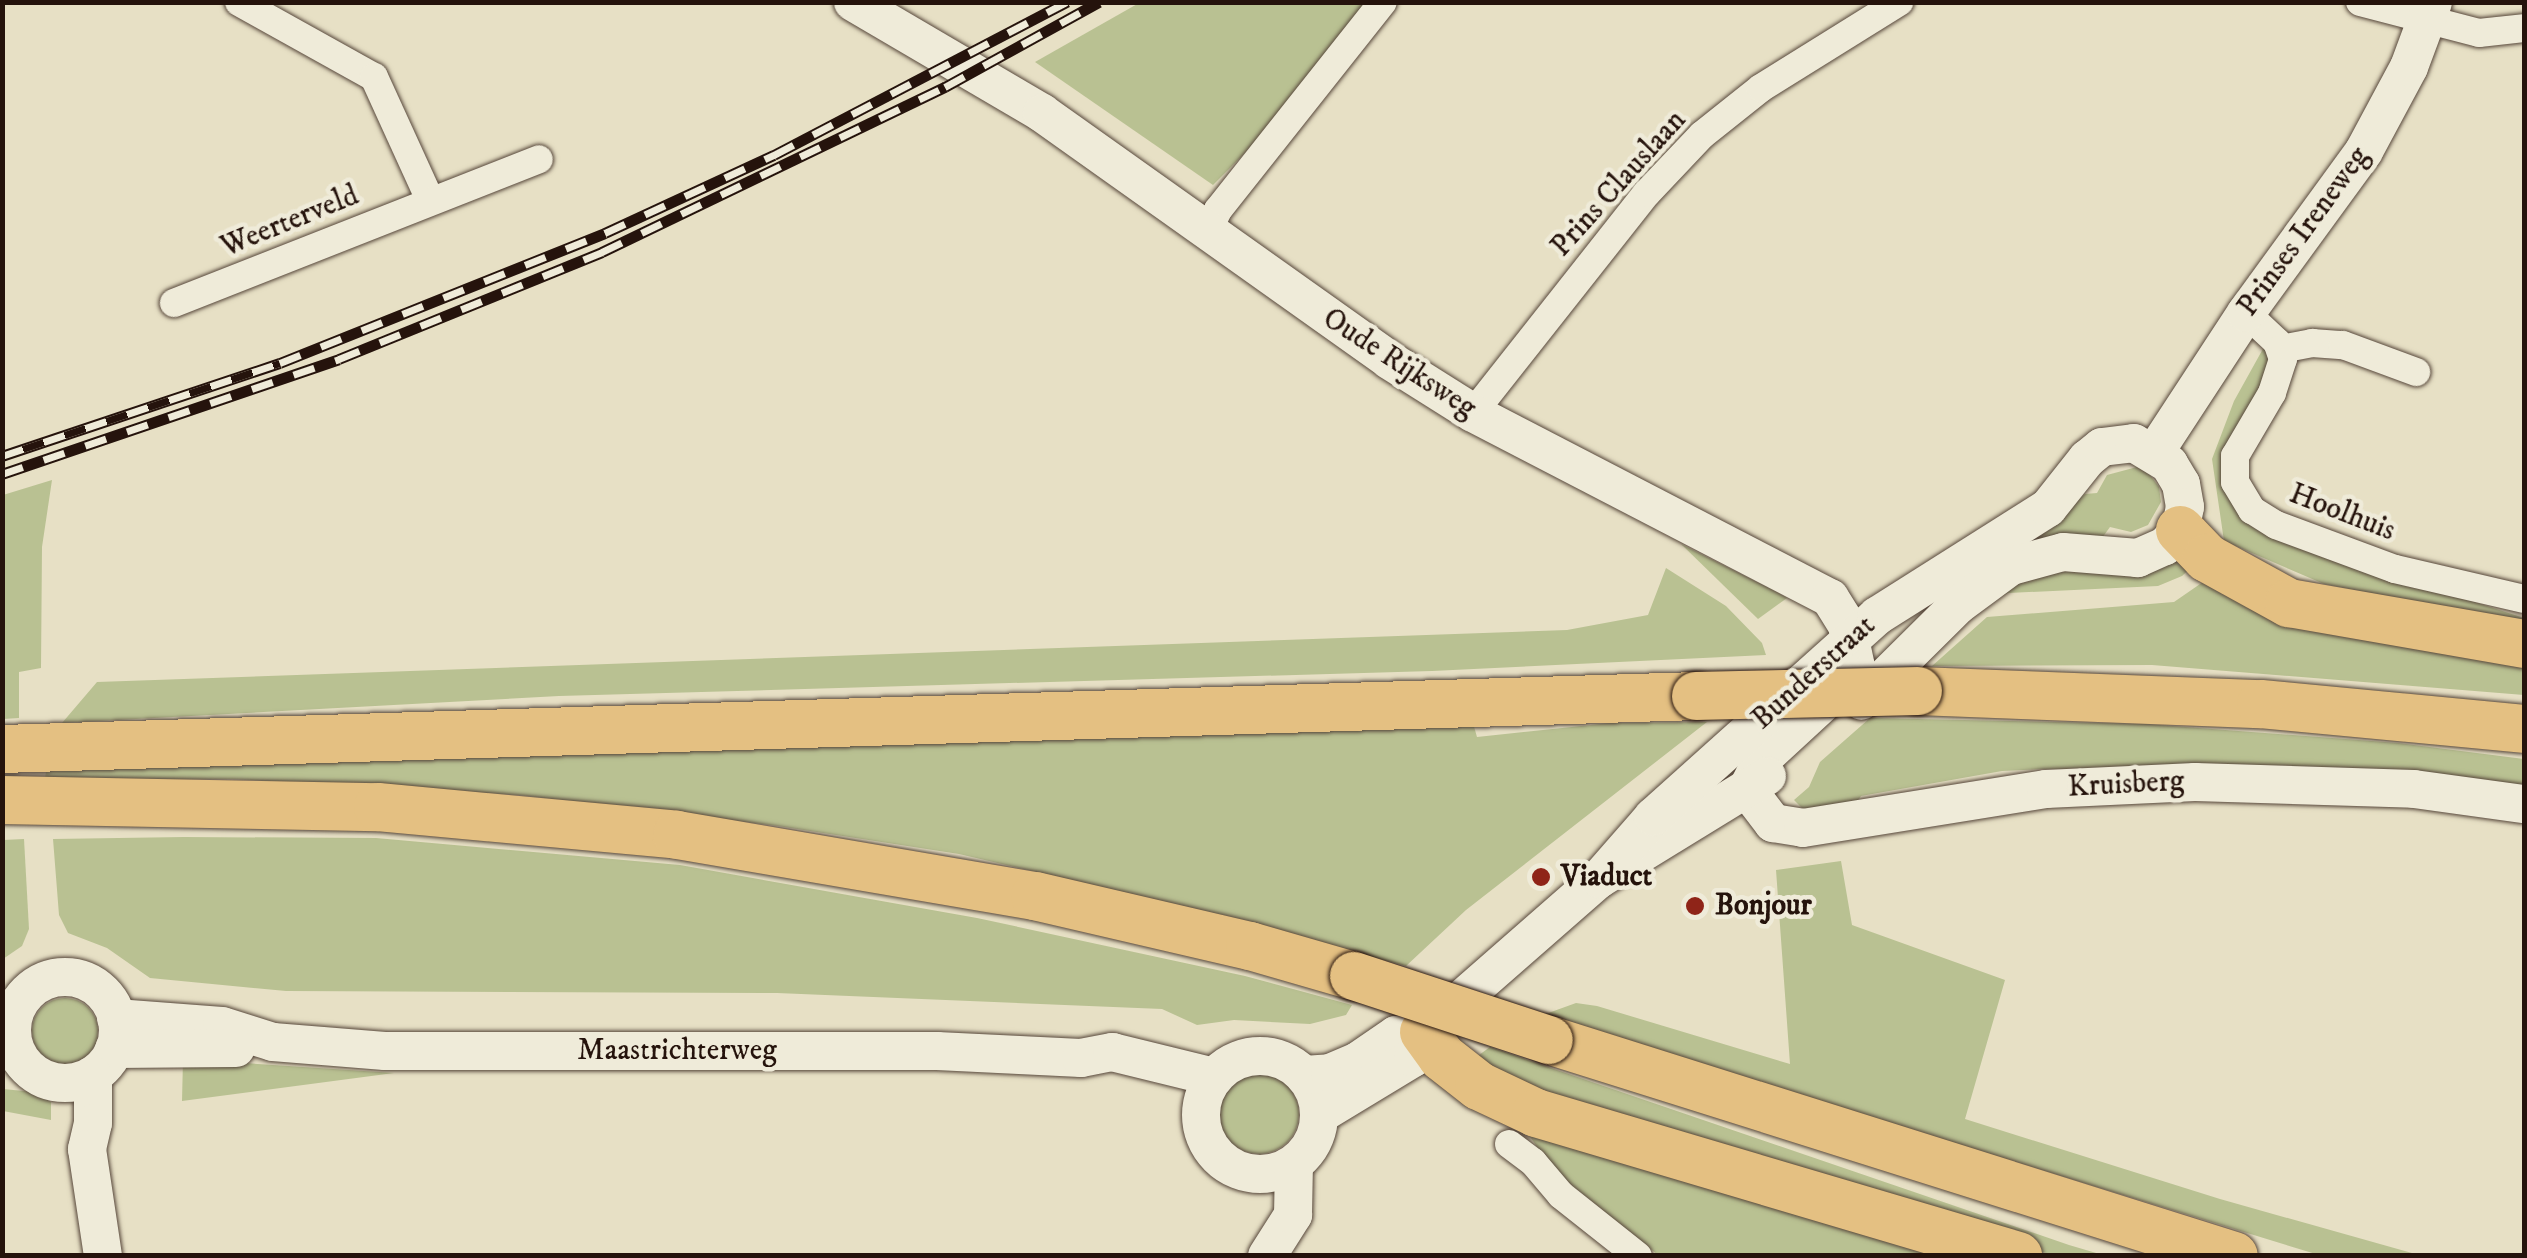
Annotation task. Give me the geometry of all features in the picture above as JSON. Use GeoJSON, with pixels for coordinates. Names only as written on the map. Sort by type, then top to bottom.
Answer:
{"type":"FeatureCollection","features":[{"type":"Feature","properties":{"kind":"highway"},"geometry":{"type":"LineString","coordinates":[[2180,530],[2207,558],[2289,603],[2524,644]]}},
{"type":"Feature","properties":{"kind":"highway"},"geometry":{"type":"LineString","coordinates":[[2,749],[1918,691],[2260,704],[2524,729]]}},
{"type":"Feature","properties":{"kind":"highway"},"geometry":{"type":"LineString","coordinates":[[11,803],[378,807],[677,835],[1035,896],[1250,946],[1354,976],[2234,1256]]}},
{"type":"Feature","properties":{"kind":"highway"},"geometry":{"type":"LineString","coordinates":[[1424,1032],[1451,1066],[1478,1086],[1536,1113],[2018,1256]]}},
{"type":"Feature","properties":{"kind":"main road","name":"Oude Rijksweg"},"geometry":{"type":"LineString","coordinates":[[852,2],[1042,113],[1373,350],[1473,413],[1818,590],[1842,613],[1852,636]]}},
{"type":"Feature","properties":{"kind":"main road","name":"Prinses Ireneweg"},"geometry":{"type":"LineString","coordinates":[[2155,452],[2246,313],[2364,150],[2430,13]]}},
{"type":"Feature","properties":{"kind":"main road","name":"Bunderstraat"},"geometry":{"type":"LineString","coordinates":[[1319,1115],[1413,1058],[1424,1032],[1599,879],[1653,817],[1852,636],[1924,583],[2057,500],[2087,458],[2102,447],[2126,442],[2155,452]]}},
{"type":"Feature","properties":{"kind":"main road"},"geometry":{"type":"LineString","coordinates":[[2155,452],[2170,464],[2181,484],[2185,506],[2180,530]]}},
{"type":"Feature","properties":{"kind":"main road","name":"Bunderstraat"},"geometry":{"type":"LineString","coordinates":[[1599,879],[1818,740],[1988,581],[2026,559],[2076,552],[2138,558],[2166,546],[2180,530]]}},
{"type":"Feature","properties":{"kind":"main road"},"geometry":{"type":"LineString","coordinates":[[1747,788],[1768,750],[1852,676],[1857,661],[1852,636]]}},
{"type":"Feature","properties":{"kind":"main road","name":"Kruisberg"},"geometry":{"type":"LineString","coordinates":[[1747,788],[1772,823],[1795,828],[2046,789],[2177,783],[2414,790],[2524,804]]}},
{"type":"Feature","properties":{"kind":"main road"},"geometry":{"type":"LineString","coordinates":[[96,1056],[38,1076],[11,1054],[14,1018],[26,995],[56,978],[82,980],[97,989],[96,1056],[92,1123],[86,1149],[103,1256]]}},
{"type":"Feature","properties":{"kind":"main road","name":"Bunderstraat"},"geometry":{"type":"LineString","coordinates":[[1304,1075],[1330,1073],[1396,1035],[1424,1032]]}},
{"type":"Feature","properties":{"kind":"main road","name":"Maastrichterweg"},"geometry":{"type":"LineString","coordinates":[[96,1056],[221,1050],[273,1042],[385,1051],[938,1051],[1081,1058],[1112,1052],[1207,1094]]}},
{"type":"Feature","properties":{"kind":"main road"},"geometry":{"type":"LineString","coordinates":[[1256,1056],[1281,1059],[1304,1075],[1319,1115],[1312,1144],[1294,1164],[1256,1174],[1232,1168],[1213,1152],[1202,1130],[1207,1094],[1233,1062],[1256,1056]]}},
{"type":"Feature","properties":{"kind":"main road"},"geometry":{"type":"LineString","coordinates":[[1269,1252],[1294,1216],[1294,1164]]}},
{"type":"Feature","properties":{"kind":"main road"},"geometry":{"type":"LineString","coordinates":[[1256,1174],[1269,1252]]}},
{"type":"Feature","properties":{"kind":"street"},"geometry":{"type":"LineString","coordinates":[[239,2],[374,76],[430,200]]}},
{"type":"Feature","properties":{"kind":"street"},"geometry":{"type":"LineString","coordinates":[[1209,230],[1218,210],[1383,2]]}},
{"type":"Feature","properties":{"kind":"street","name":"Prins Clauslaan"},"geometry":{"type":"LineString","coordinates":[[1473,413],[1646,193],[1702,135],[1761,88],[1899,2]]}},
{"type":"Feature","properties":{"kind":"street"},"geometry":{"type":"LineString","coordinates":[[2373,5],[2430,13],[2479,34],[2524,28]]}},
{"type":"Feature","properties":{"kind":"street","name":"Weerterveld"},"geometry":{"type":"LineString","coordinates":[[174,303],[539,159]]}},
{"type":"Feature","properties":{"kind":"street"},"geometry":{"type":"LineString","coordinates":[[2246,313],[2281,350],[2312,343],[2343,346],[2416,372]]}},
{"type":"Feature","properties":{"kind":"street","name":"Hoolhuis"},"geometry":{"type":"LineString","coordinates":[[2281,350],[2278,382],[2235,456],[2236,482],[2252,510],[2276,525],[2395,568],[2524,599]]}},
{"type":"Feature","properties":{"kind":"street"},"geometry":{"type":"LineString","coordinates":[[1509,1144],[1533,1162],[1561,1195],[1638,1256]]}},
{"type":"Feature","properties":{"kind":"green space"},"geometry":{"type":"Polygon","coordinates":[[[1139,3],[1367,3],[1248,150],[1213,185],[1035,62],[1139,3]]]}},
{"type":"Feature","properties":{"kind":"green space"},"geometry":{"type":"Polygon","coordinates":[[[2264,347],[2271,358],[2227,490],[2407,580],[2524,618],[2524,624],[2324,584],[2224,541],[2212,459],[2234,401],[2264,347]]]}},
{"type":"Feature","properties":{"kind":"green space"},"geometry":{"type":"Polygon","coordinates":[[[2137,467],[2147,471],[2159,487],[2161,502],[2148,525],[2131,532],[2110,527],[2102,538],[2019,548],[2085,494],[2097,493],[2107,475],[2137,467]]]}},
{"type":"Feature","properties":{"kind":"green space"},"geometry":{"type":"Polygon","coordinates":[[[52,480],[42,547],[41,668],[19,672],[19,718],[3,719],[3,495],[52,480]]]}},
{"type":"Feature","properties":{"kind":"green space"},"geometry":{"type":"Polygon","coordinates":[[[1681,544],[1777,592],[1787,598],[1758,619],[1681,544]]]}},
{"type":"Feature","properties":{"kind":"green space"},"geometry":{"type":"Polygon","coordinates":[[[2180,550],[2196,563],[2182,576],[2158,586],[2008,593],[1977,609],[2005,579],[2180,550]]]}},
{"type":"Feature","properties":{"kind":"green space"},"geometry":{"type":"Polygon","coordinates":[[[1666,568],[1726,606],[1762,643],[1766,655],[1432,671],[559,696],[62,723],[97,682],[1567,630],[1648,615],[1666,568]]]}},
{"type":"Feature","properties":{"kind":"green space"},"geometry":{"type":"Polygon","coordinates":[[[2216,573],[2524,652],[2524,695],[2152,665],[1932,666],[1987,617],[2174,602],[2216,573]]]}},
{"type":"Feature","properties":{"kind":"green space"},"geometry":{"type":"Polygon","coordinates":[[[1870,718],[2146,724],[2398,743],[2524,759],[2524,790],[2184,769],[2043,769],[2002,771],[1861,796],[1855,805],[1805,811],[1794,800],[1809,787],[1820,762],[1870,718]]]}},
{"type":"Feature","properties":{"kind":"green space"},"geometry":{"type":"Polygon","coordinates":[[[1707,722],[1466,910],[1406,966],[1209,912],[959,854],[778,826],[519,795],[232,779],[45,780],[46,771],[504,754],[1473,723],[1477,737],[1610,723],[1707,722]]]}},
{"type":"Feature","properties":{"kind":"green space"},"geometry":{"type":"Polygon","coordinates":[[[376,838],[680,865],[977,918],[1245,976],[1352,1005],[1346,1015],[1310,1024],[1234,1020],[1197,1025],[1162,1009],[777,993],[286,991],[150,978],[107,948],[68,933],[59,915],[53,839],[376,838]]]}},
{"type":"Feature","properties":{"kind":"green space"},"geometry":{"type":"Polygon","coordinates":[[[24,839],[29,929],[22,946],[3,959],[3,840],[24,839]]]}},
{"type":"Feature","properties":{"kind":"green space"},"geometry":{"type":"Polygon","coordinates":[[[1841,861],[1852,925],[2005,980],[1965,1119],[2220,1199],[2419,1255],[2319,1255],[1540,1016],[1576,1003],[1597,1006],[1790,1064],[1776,870],[1841,861]]]}},
{"type":"Feature","properties":{"kind":"green space"},"geometry":{"type":"Polygon","coordinates":[[[65,998],[78,1000],[88,1008],[96,1018],[96,1044],[88,1054],[78,1062],[65,1064],[52,1062],[42,1054],[34,1044],[32,1031],[34,1018],[42,1008],[52,1000],[65,998]]]}},
{"type":"Feature","properties":{"kind":"green space"},"geometry":{"type":"Polygon","coordinates":[[[1490,1047],[2103,1255],[2054,1255],[2018,1246],[1571,1115],[1468,1063],[1490,1047]]]}},
{"type":"Feature","properties":{"kind":"green space"},"geometry":{"type":"Polygon","coordinates":[[[183,1059],[394,1073],[182,1101],[183,1059]]]}},
{"type":"Feature","properties":{"kind":"green space"},"geometry":{"type":"Polygon","coordinates":[[[1259,1074],[1274,1077],[1287,1086],[1296,1099],[1296,1129],[1287,1142],[1274,1151],[1259,1154],[1244,1151],[1231,1142],[1222,1129],[1219,1114],[1222,1099],[1231,1086],[1244,1077],[1259,1074]]]}},
{"type":"Feature","properties":{"kind":"green space"},"geometry":{"type":"Polygon","coordinates":[[[3,1089],[34,1092],[51,1102],[51,1120],[3,1111],[3,1089]]]}},
{"type":"Feature","properties":{"kind":"green space"},"geometry":{"type":"Polygon","coordinates":[[[1517,1118],[1984,1255],[1658,1255],[1553,1170],[1517,1118]]]}},
{"type":"Feature","properties":{"kind":"railway"},"geometry":{"type":"LineString","coordinates":[[2,456],[280,363],[605,233],[774,155],[1067,2]]}},
{"type":"Feature","properties":{"kind":"railway"},"geometry":{"type":"LineString","coordinates":[[2,474],[339,359],[602,252],[945,87],[1099,2]]}},
{"type":"Feature","properties":{"kind":"place","name":"Viaduct"},"geometry":{"type":"Point","coordinates":[1541,877]}},
{"type":"Feature","properties":{"kind":"place","name":"Bonjour"},"geometry":{"type":"Point","coordinates":[1695,906]}}]}
